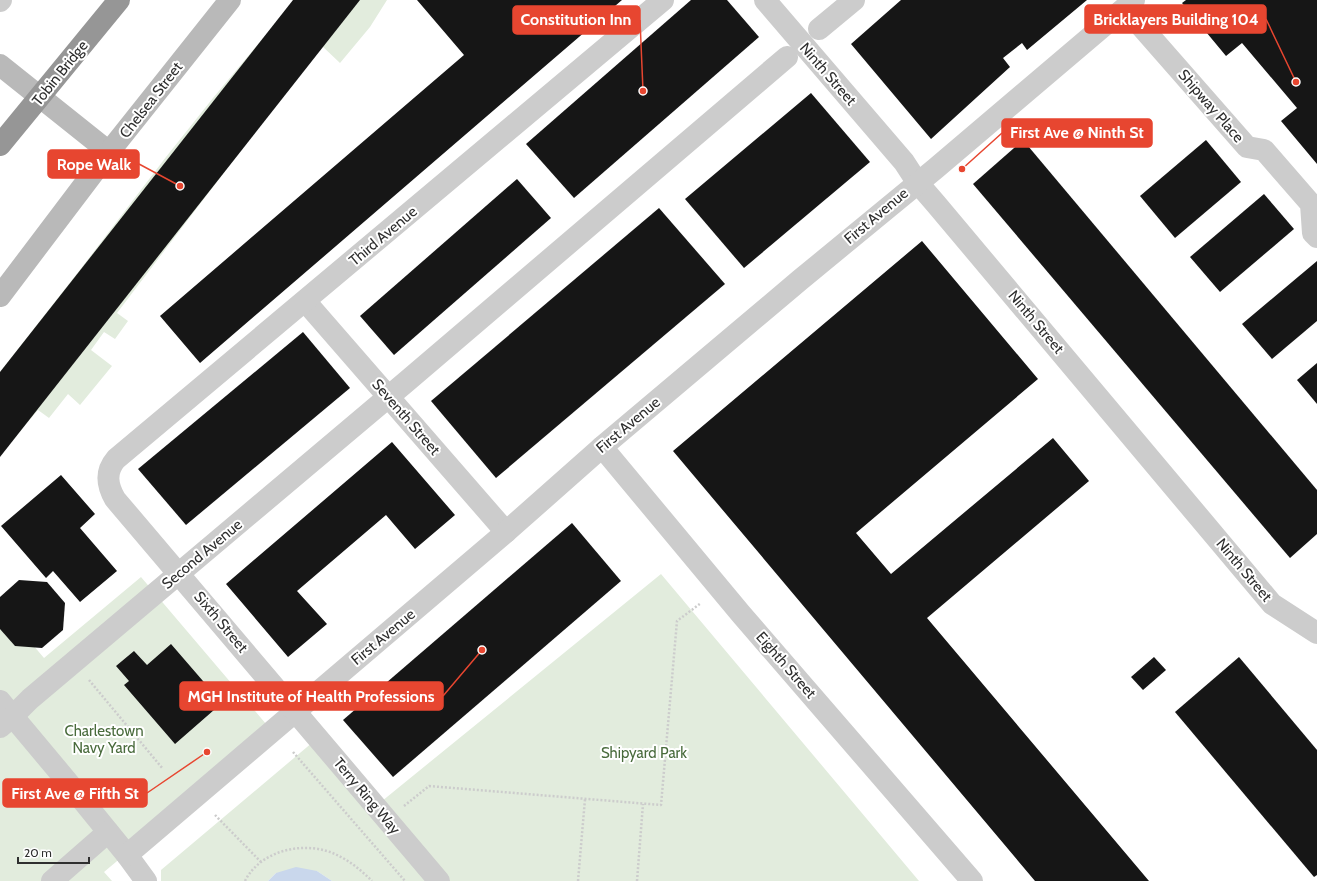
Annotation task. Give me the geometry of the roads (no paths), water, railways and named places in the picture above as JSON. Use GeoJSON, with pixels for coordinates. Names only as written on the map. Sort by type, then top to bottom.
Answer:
{"type":"FeatureCollection","features":[{"type":"Feature","properties":{"kind":"highway","name":"Tobin Bridge"},"geometry":{"type":"LineString","coordinates":[[0,145],[118,0]]}},
{"type":"Feature","properties":{"kind":"main road","name":"Chelsea Street"},"geometry":{"type":"LineString","coordinates":[[0,296],[109,152],[230,0]]}},
{"type":"Feature","properties":{"kind":"main road"},"geometry":{"type":"LineString","coordinates":[[0,65],[109,152]]}},
{"type":"Feature","properties":{"kind":"street","name":"Third Avenue"},"geometry":{"type":"LineString","coordinates":[[108,475],[112,464],[116,459],[663,0]]}},
{"type":"Feature","properties":{"kind":"street","name":"Ninth Street"},"geometry":{"type":"LineString","coordinates":[[764,0],[852,100],[904,162],[917,182],[1272,604],[1317,633]]}},
{"type":"Feature","properties":{"kind":"street"},"geometry":{"type":"LineString","coordinates":[[819,29],[854,0]]}},
{"type":"Feature","properties":{"kind":"street","name":"First Avenue"},"geometry":{"type":"LineString","coordinates":[[127,855],[506,532],[602,447],[917,182],[935,169],[1130,3]]}},
{"type":"Feature","properties":{"kind":"street","name":"Shipway Place"},"geometry":{"type":"LineString","coordinates":[[1130,3],[1140,25],[1247,147],[1264,150],[1310,204],[1313,233],[1317,237]]}},
{"type":"Feature","properties":{"kind":"street","name":"Second Avenue"},"geometry":{"type":"LineString","coordinates":[[4,715],[30,699],[406,382],[787,57]]}},
{"type":"Feature","properties":{"kind":"street","name":"Seventh Street"},"geometry":{"type":"LineString","coordinates":[[305,301],[506,532]]}},
{"type":"Feature","properties":{"kind":"street","name":"Eighth Street"},"geometry":{"type":"LineString","coordinates":[[602,447],[741,614],[972,881]]}},
{"type":"Feature","properties":{"kind":"street","name":"Sixth Street"},"geometry":{"type":"LineString","coordinates":[[108,475],[109,487],[116,499],[295,711]]}},
{"type":"Feature","properties":{"kind":"street","name":"Terry Ring Way"},"geometry":{"type":"LineString","coordinates":[[295,711],[439,881]]}},
{"type":"Feature","properties":{"kind":"street"},"geometry":{"type":"LineString","coordinates":[[4,715],[108,832],[146,881]]}},
{"type":"Feature","properties":{"kind":"street"},"geometry":{"type":"LineString","coordinates":[[52,881],[108,832]]}},
{"type":"Feature","properties":{"kind":"water"},"geometry":{"type":"Polygon","coordinates":[[[296,867],[317,871],[332,881],[268,881],[276,873],[296,867]]]}},
{"type":"Feature","properties":{"kind":"place","name":"Bricklayers Building 104"},"geometry":{"type":"Point","coordinates":[1296,82]}},
{"type":"Feature","properties":{"kind":"place","name":"Constitution Inn"},"geometry":{"type":"Point","coordinates":[643,91]}},
{"type":"Feature","properties":{"kind":"place","name":"First Ave @ Ninth St"},"geometry":{"type":"Point","coordinates":[962,169]}},
{"type":"Feature","properties":{"kind":"place","name":"Rope Walk"},"geometry":{"type":"Point","coordinates":[180,186]}},
{"type":"Feature","properties":{"kind":"place","name":"MGH Institute of Health Professions"},"geometry":{"type":"Point","coordinates":[482,650]}},
{"type":"Feature","properties":{"kind":"place","name":"First Ave @ Fifth St"},"geometry":{"type":"Point","coordinates":[207,752]}},
{"type":"Feature","properties":{"kind":"park label","name":"Charlestown Navy Yard"},"geometry":{"type":"Point","coordinates":[104,740]}},
{"type":"Feature","properties":{"kind":"park label","name":"Shipyard Park"},"geometry":{"type":"Point","coordinates":[644,753]}}]}
